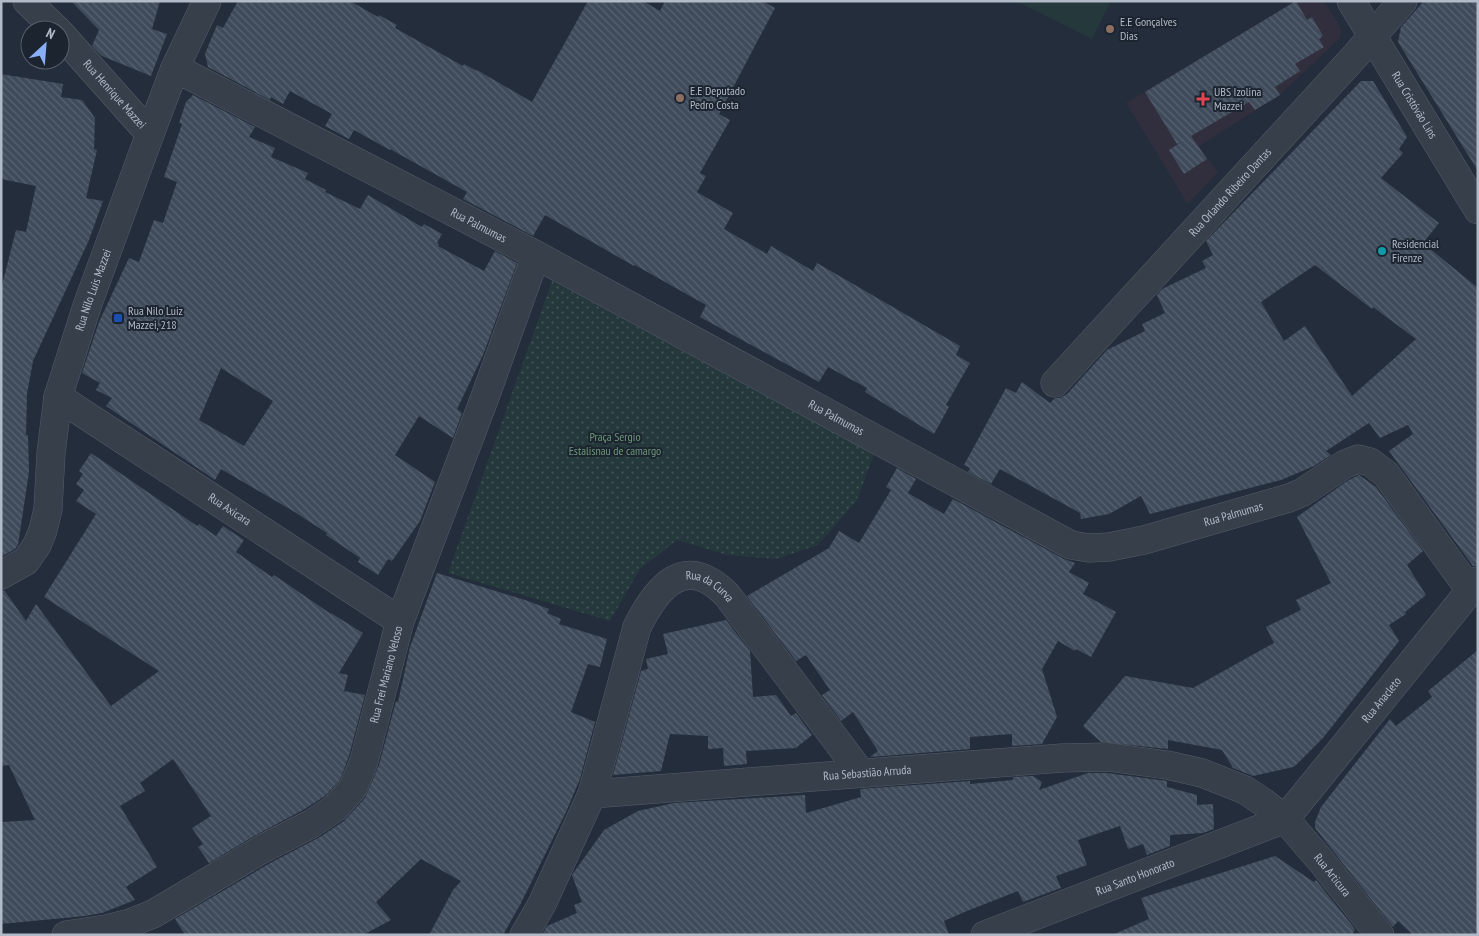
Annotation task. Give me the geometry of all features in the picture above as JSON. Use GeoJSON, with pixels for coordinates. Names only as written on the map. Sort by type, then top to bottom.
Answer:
{"type":"FeatureCollection","features":[{"type":"Feature","properties":{"kind":"street"},"geometry":{"type":"LineString","coordinates":[[27,1],[47,20]]}},
{"type":"Feature","properties":{"kind":"street","name":"Rua Nilo Luis Mazzei"},"geometry":{"type":"LineString","coordinates":[[1,575],[26,561],[37,545],[48,509],[52,444],[58,397],[87,306],[174,68],[207,1]]}},
{"type":"Feature","properties":{"kind":"street","name":"Rua Cristóvão Lins"},"geometry":{"type":"LineString","coordinates":[[1350,1],[1478,210]]}},
{"type":"Feature","properties":{"kind":"street","name":"Rua Orlando Ribeiro Dantas"},"geometry":{"type":"LineString","coordinates":[[1054,383],[1403,1]]}},
{"type":"Feature","properties":{"kind":"street","name":"Rua Henrique Mazzei"},"geometry":{"type":"LineString","coordinates":[[70,44],[150,134]]}},
{"type":"Feature","properties":{"kind":"street","name":"Rua Palmumas"},"geometry":{"type":"LineString","coordinates":[[174,68],[536,256],[1071,544],[1089,548],[1109,547],[1144,540],[1273,504],[1303,492],[1345,464],[1358,459],[1370,462],[1386,474],[1474,586]]}},
{"type":"Feature","properties":{"kind":"street","name":"Rua Frei Mariano Veloso"},"geometry":{"type":"LineString","coordinates":[[66,935],[106,929],[130,923],[153,914],[264,848],[311,824],[335,808],[353,788],[364,761],[400,621],[536,256]]}},
{"type":"Feature","properties":{"kind":"street","name":"Rua Axicara"},"geometry":{"type":"LineString","coordinates":[[58,397],[400,621]]}},
{"type":"Feature","properties":{"kind":"street","name":"Rua da Curva"},"geometry":{"type":"LineString","coordinates":[[592,794],[637,627],[646,608],[659,591],[677,577],[688,576],[698,577],[720,587],[861,773]]}},
{"type":"Feature","properties":{"kind":"street","name":"Rua Anacleto"},"geometry":{"type":"LineString","coordinates":[[1285,818],[1474,586]]}},
{"type":"Feature","properties":{"kind":"street","name":"Rua Sebastião Arruda"},"geometry":{"type":"LineString","coordinates":[[592,794],[1062,758],[1108,757],[1202,772],[1245,790],[1285,818]]}},
{"type":"Feature","properties":{"kind":"street"},"geometry":{"type":"LineString","coordinates":[[524,935],[542,904],[592,794]]}},
{"type":"Feature","properties":{"kind":"street","name":"Rua Santo Honorato"},"geometry":{"type":"LineString","coordinates":[[985,935],[1285,818]]}},
{"type":"Feature","properties":{"kind":"street","name":"Rua Articura"},"geometry":{"type":"LineString","coordinates":[[1285,818],[1380,935]]}},
{"type":"Feature","properties":{"kind":"shaded area","name":"UBS Izolina Mazzei"},"geometry":{"type":"Polygon","coordinates":[[[1295,1],[1324,1],[1341,28],[1340,38],[1280,95],[1199,146],[1218,172],[1188,204],[1126,103],[1295,1]]]}},
{"type":"Feature","properties":{"kind":"green space"},"geometry":{"type":"Polygon","coordinates":[[[1016,1],[1111,1],[1092,39],[1016,1]]]}},
{"type":"Feature","properties":{"kind":"green space","name":"Praça Sergio Estalisnau de camargo"},"geometry":{"type":"Polygon","coordinates":[[[552,281],[874,454],[857,500],[818,545],[776,559],[727,555],[677,540],[640,569],[610,621],[448,573],[552,281]]]}},
{"type":"Feature","properties":{"kind":"building"},"geometry":{"type":"Polygon","coordinates":[[[71,1],[160,1],[152,29],[167,34],[151,76],[102,56],[92,46],[99,30],[71,1]]]}},
{"type":"Feature","properties":{"kind":"building"},"geometry":{"type":"Polygon","coordinates":[[[238,1],[350,1],[378,17],[379,15],[397,25],[395,28],[463,66],[464,64],[477,70],[532,102],[588,1],[643,1],[660,11],[665,1],[762,1],[775,8],[719,114],[730,120],[700,173],[706,176],[697,192],[733,213],[724,229],[767,254],[771,246],[813,271],[817,263],[960,346],[956,355],[970,363],[946,405],[949,407],[934,434],[865,392],[867,388],[828,367],[819,382],[700,317],[706,305],[545,215],[533,236],[463,199],[467,192],[390,149],[354,130],[349,139],[325,126],[332,114],[290,91],[283,104],[271,97],[270,100],[208,67],[205,54],[217,25],[223,28],[238,1]]]}},
{"type":"Feature","properties":{"kind":"building","name":"UBS Izolina Mazzei"},"geometry":{"type":"Polygon","coordinates":[[[1296,1],[1307,20],[1312,17],[1323,36],[1319,39],[1324,47],[1295,64],[1300,71],[1275,87],[1280,95],[1255,110],[1249,102],[1191,136],[1207,159],[1184,174],[1169,150],[1183,141],[1177,144],[1145,92],[1296,1]]]}},
{"type":"Feature","properties":{"kind":"building"},"geometry":{"type":"Polygon","coordinates":[[[1424,1],[1478,1],[1478,171],[1398,42],[1401,27],[1424,1]]]}},
{"type":"Feature","properties":{"kind":"building"},"geometry":{"type":"Polygon","coordinates":[[[1,74],[63,84],[61,97],[82,100],[95,118],[94,149],[97,150],[86,198],[103,201],[89,240],[33,361],[27,394],[26,435],[28,435],[29,472],[18,545],[15,549],[1,557],[1,289],[16,230],[26,232],[36,186],[1,179],[1,74]]]}},
{"type":"Feature","properties":{"kind":"building"},"geometry":{"type":"Polygon","coordinates":[[[1361,81],[1373,81],[1407,137],[1399,149],[1403,153],[1381,178],[1439,223],[1423,243],[1478,288],[1478,566],[1473,566],[1389,451],[1413,434],[1408,425],[1380,438],[1369,423],[1326,451],[1331,455],[1314,466],[1281,480],[1150,514],[1141,496],[1109,514],[1081,519],[1080,513],[1000,469],[991,484],[968,472],[970,468],[964,465],[1006,388],[1016,393],[1022,382],[1050,403],[1055,398],[1060,398],[1067,394],[1107,350],[1145,331],[1142,324],[1165,313],[1157,295],[1162,289],[1206,268],[1202,261],[1213,255],[1206,241],[1361,81]],[[1315,265],[1261,302],[1284,341],[1305,326],[1352,396],[1416,339],[1373,307],[1372,309],[1315,265]]]}},
{"type":"Feature","properties":{"kind":"building"},"geometry":{"type":"Polygon","coordinates":[[[193,95],[255,127],[249,137],[275,148],[271,157],[308,173],[305,179],[326,190],[325,192],[360,209],[368,195],[422,227],[424,224],[442,234],[437,243],[439,244],[438,246],[484,271],[495,251],[517,263],[483,355],[457,409],[462,413],[453,438],[419,416],[395,455],[435,482],[420,521],[392,561],[388,559],[378,575],[358,562],[360,558],[326,535],[327,533],[293,511],[221,469],[215,480],[106,406],[112,398],[96,390],[100,383],[82,373],[99,322],[129,258],[139,262],[154,220],[163,223],[177,182],[164,177],[182,124],[179,123],[186,102],[193,95]],[[221,368],[199,420],[244,446],[273,401],[221,368]]]}},
{"type":"Feature","properties":{"kind":"building"},"geometry":{"type":"Polygon","coordinates":[[[91,453],[197,526],[199,524],[216,536],[223,526],[244,540],[236,552],[272,577],[274,575],[331,614],[363,633],[339,673],[348,675],[344,691],[365,695],[349,756],[340,780],[325,796],[303,810],[209,863],[198,847],[203,844],[192,828],[211,816],[173,759],[140,783],[145,791],[120,806],[157,867],[126,887],[135,900],[102,913],[1,924],[1,822],[35,820],[9,765],[1,766],[1,591],[4,590],[26,621],[36,604],[111,706],[159,671],[44,597],[96,514],[76,501],[84,490],[76,484],[83,474],[79,471],[91,453]]]}},
{"type":"Feature","properties":{"kind":"building"},"geometry":{"type":"Polygon","coordinates":[[[897,468],[916,479],[908,493],[944,514],[953,499],[1064,559],[1075,563],[1069,572],[1089,583],[1083,594],[1116,612],[1091,657],[1076,649],[1075,651],[1058,641],[1042,669],[1057,717],[1042,744],[1012,746],[1012,734],[970,737],[970,749],[870,757],[878,751],[853,712],[841,721],[822,695],[830,690],[806,655],[796,661],[747,596],[829,548],[839,531],[859,543],[891,490],[886,487],[897,468]]]}},
{"type":"Feature","properties":{"kind":"building"},"geometry":{"type":"Polygon","coordinates":[[[1359,475],[1376,487],[1423,551],[1407,565],[1426,595],[1405,612],[1406,614],[1389,625],[1399,641],[1323,738],[1296,765],[1253,776],[1233,768],[1222,750],[1168,740],[1168,749],[1101,742],[1083,726],[1125,676],[1193,688],[1274,643],[1266,627],[1301,610],[1296,600],[1331,583],[1297,517],[1347,481],[1359,475]]]}},
{"type":"Feature","properties":{"kind":"building"},"geometry":{"type":"Polygon","coordinates":[[[437,573],[549,609],[547,613],[561,619],[559,624],[607,639],[600,667],[588,664],[571,712],[595,722],[580,779],[566,812],[503,935],[429,935],[453,890],[461,881],[421,859],[376,902],[391,920],[363,935],[185,935],[175,919],[272,862],[320,837],[344,821],[365,798],[379,765],[396,701],[398,702],[410,647],[437,573]]]}},
{"type":"Feature","properties":{"kind":"building"},"geometry":{"type":"Polygon","coordinates":[[[726,620],[750,651],[753,697],[776,695],[791,716],[796,713],[812,735],[796,748],[746,751],[747,764],[724,766],[723,748],[708,749],[708,736],[670,734],[661,771],[613,775],[641,671],[648,669],[646,659],[668,654],[663,634],[726,620]]]}},
{"type":"Feature","properties":{"kind":"building"},"geometry":{"type":"Polygon","coordinates":[[[1478,650],[1478,935],[1413,935],[1398,921],[1393,927],[1315,828],[1315,822],[1321,807],[1390,719],[1396,726],[1432,697],[1428,691],[1478,650]]]}},
{"type":"Feature","properties":{"kind":"building"},"geometry":{"type":"Polygon","coordinates":[[[1088,773],[1107,773],[1167,781],[1167,787],[1197,795],[1197,805],[1213,804],[1214,829],[1203,833],[1170,835],[1170,846],[1147,855],[1143,844],[1128,849],[1120,826],[1078,840],[1087,865],[1056,876],[1061,888],[1023,902],[1018,891],[967,911],[944,921],[949,935],[542,935],[547,926],[577,913],[574,905],[582,902],[572,875],[604,830],[638,811],[674,803],[805,795],[806,813],[861,797],[860,789],[970,781],[970,784],[1013,780],[1013,777],[1033,776],[1042,782],[1039,790],[1088,773]]]}},
{"type":"Feature","properties":{"kind":"building"},"geometry":{"type":"Polygon","coordinates":[[[1275,856],[1314,882],[1316,880],[1355,929],[1352,935],[1112,935],[1149,919],[1141,898],[1275,856]]]}},
{"type":"Feature","properties":{"kind":"place","name":"E.E Gonçalves Dias"},"geometry":{"type":"Point","coordinates":[1110,29]}},
{"type":"Feature","properties":{"kind":"place","name":"E.E Deputado Pedro Costa"},"geometry":{"type":"Point","coordinates":[680,98]}},
{"type":"Feature","properties":{"kind":"place","name":"UBS Izolina Mazzei"},"geometry":{"type":"Point","coordinates":[1203,99]}},
{"type":"Feature","properties":{"kind":"place","name":"Residencial Firenze"},"geometry":{"type":"Point","coordinates":[1382,251]}},
{"type":"Feature","properties":{"kind":"place","name":"Rua Nilo Luiz Mazzei, 218"},"geometry":{"type":"Point","coordinates":[118,318]}}]}
